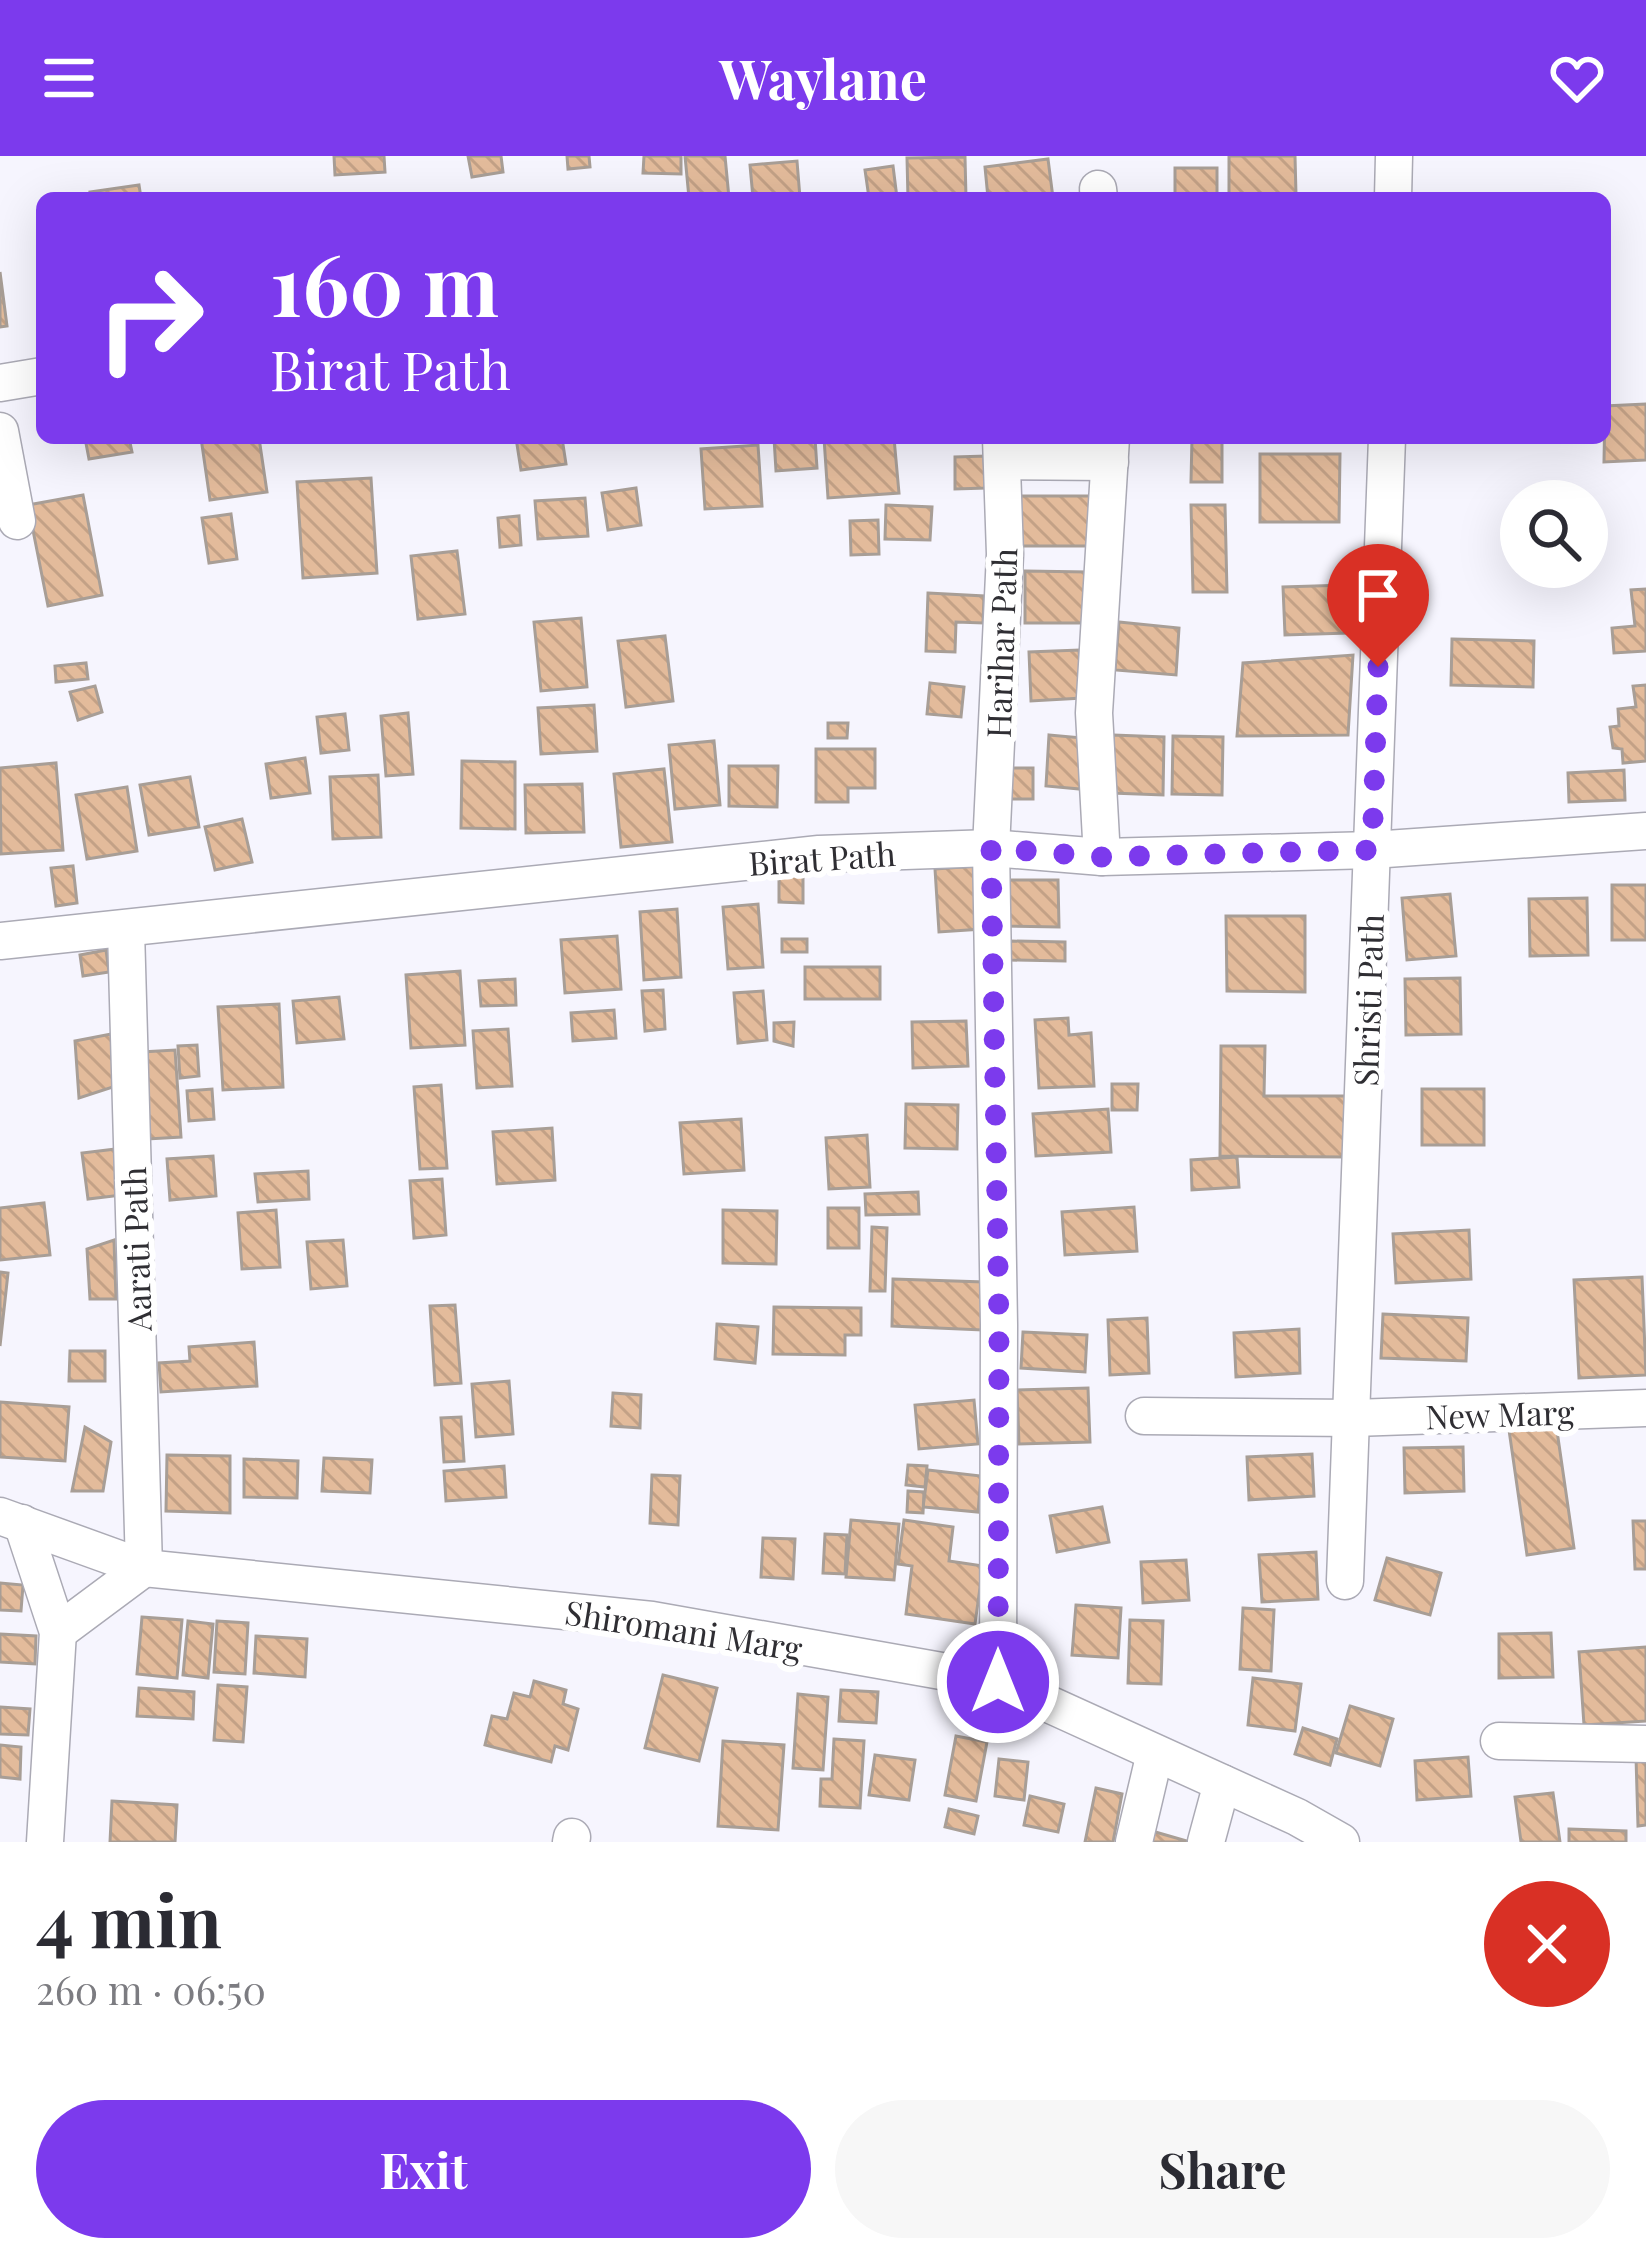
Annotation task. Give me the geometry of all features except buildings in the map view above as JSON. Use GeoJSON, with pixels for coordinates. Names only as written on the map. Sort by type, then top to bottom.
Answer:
{"type":"FeatureCollection","features":[{"type":"Feature","properties":{"kind":"street"},"geometry":{"type":"LineString","coordinates":[[1393,192],[1394,156]]}},
{"type":"Feature","properties":{"kind":"street"},"geometry":{"type":"LineString","coordinates":[[0,383],[36,377]]}},
{"type":"Feature","properties":{"kind":"street"},"geometry":{"type":"LineString","coordinates":[[0,430],[17,521]]}},
{"type":"Feature","properties":{"kind":"street","name":"Shristi Path"},"geometry":{"type":"LineString","coordinates":[[1345,1582],[1387,444]]}},
{"type":"Feature","properties":{"kind":"street"},"geometry":{"type":"LineString","coordinates":[[1001,450],[1111,450],[1094,713],[1102,857]]}},
{"type":"Feature","properties":{"kind":"street","name":"Harihar Path"},"geometry":{"type":"LineString","coordinates":[[998,1682],[999,1325],[991,848],[1005,554],[1001,450]]}},
{"type":"Feature","properties":{"kind":"street","name":"Birat Path"},"geometry":{"type":"LineString","coordinates":[[0,941],[818,854],[991,848],[1102,857],[1372,850],[1646,831]]}},
{"type":"Feature","properties":{"kind":"street","name":"Aarati Path"},"geometry":{"type":"LineString","coordinates":[[126,930],[144,1568]]}},
{"type":"Feature","properties":{"kind":"street","name":"New Marg"},"geometry":{"type":"LineString","coordinates":[[1144,1416],[1354,1418],[1646,1408]]}},
{"type":"Feature","properties":{"kind":"street"},"geometry":{"type":"LineString","coordinates":[[11,1519],[58,1632],[45,1842]]}},
{"type":"Feature","properties":{"kind":"street","name":"Shiromani Marg"},"geometry":{"type":"LineString","coordinates":[[11,1519],[144,1568],[652,1619],[998,1682],[1341,1842]]}},
{"type":"Feature","properties":{"kind":"street"},"geometry":{"type":"LineString","coordinates":[[58,1632],[144,1568]]}},
{"type":"Feature","properties":{"kind":"street"},"geometry":{"type":"LineString","coordinates":[[1499,1741],[1646,1744]]}},
{"type":"Feature","properties":{"kind":"street"},"geometry":{"type":"LineString","coordinates":[[1134,1842],[1155,1753]]}},
{"type":"Feature","properties":{"kind":"street"},"geometry":{"type":"LineString","coordinates":[[1206,1842],[1222,1783]]}},
{"type":"Feature","properties":{"kind":"route"},"geometry":{"type":"LineString","coordinates":[[998,1682],[999,1325],[991,848],[1102,857],[1372,850],[1378,667]]}}]}
